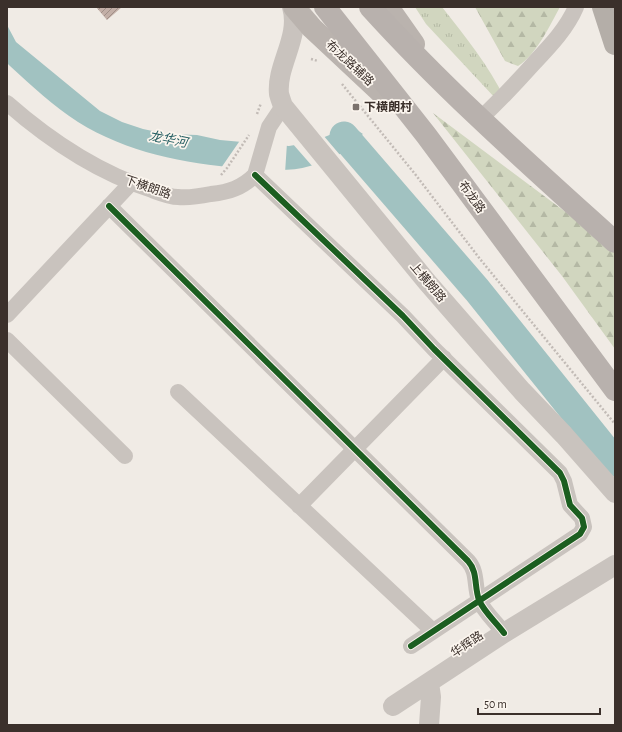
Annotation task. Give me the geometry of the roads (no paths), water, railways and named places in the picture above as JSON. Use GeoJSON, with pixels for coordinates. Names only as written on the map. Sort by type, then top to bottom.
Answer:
{"type":"FeatureCollection","features":[{"type":"Feature","properties":{"kind":"highway"},"geometry":{"type":"LineString","coordinates":[[603,7],[615,44]]}},
{"type":"Feature","properties":{"kind":"main road","name":"布龙路辅路"},"geometry":{"type":"LineString","coordinates":[[293,7],[312,28],[327,54],[426,135]]}},
{"type":"Feature","properties":{"kind":"main road","name":"布龙路"},"geometry":{"type":"LineString","coordinates":[[325,7],[426,135],[615,390]]}},
{"type":"Feature","properties":{"kind":"main road"},"geometry":{"type":"LineString","coordinates":[[370,7],[437,76],[563,196],[612,238]]}},
{"type":"Feature","properties":{"kind":"main road"},"geometry":{"type":"LineString","coordinates":[[388,7],[437,76]]}},
{"type":"Feature","properties":{"kind":"street","name":"上横朗路"},"geometry":{"type":"LineString","coordinates":[[293,7],[294,21],[288,54],[279,84],[279,95],[283,106],[427,282],[522,391],[564,435],[615,493]]}},
{"type":"Feature","properties":{"kind":"street"},"geometry":{"type":"LineString","coordinates":[[481,118],[510,90],[556,39],[572,16],[576,7]]}},
{"type":"Feature","properties":{"kind":"street"},"geometry":{"type":"LineString","coordinates":[[288,54],[296,42],[304,38],[321,40],[327,54]]}},
{"type":"Feature","properties":{"kind":"street","name":"下横朗路"},"geometry":{"type":"LineString","coordinates":[[7,103],[57,142],[105,170],[131,183],[177,197],[225,192],[245,184],[254,175]]}},
{"type":"Feature","properties":{"kind":"street"},"geometry":{"type":"LineString","coordinates":[[283,106],[269,127],[258,135],[254,175],[403,316],[560,473],[564,481],[570,505],[582,518],[584,527],[580,534],[411,646]]}},
{"type":"Feature","properties":{"kind":"street"},"geometry":{"type":"LineString","coordinates":[[7,315],[131,183]]}},
{"type":"Feature","properties":{"kind":"street"},"geometry":{"type":"LineString","coordinates":[[109,206],[472,566],[479,600],[504,633]]}},
{"type":"Feature","properties":{"kind":"street"},"geometry":{"type":"LineString","coordinates":[[7,340],[125,456]]}},
{"type":"Feature","properties":{"kind":"street"},"geometry":{"type":"LineString","coordinates":[[299,506],[444,358]]}},
{"type":"Feature","properties":{"kind":"street"},"geometry":{"type":"LineString","coordinates":[[178,392],[433,631]]}},
{"type":"Feature","properties":{"kind":"street","name":"华辉路"},"geometry":{"type":"LineString","coordinates":[[393,706],[504,633],[615,565]]}},
{"type":"Feature","properties":{"kind":"street"},"geometry":{"type":"LineString","coordinates":[[429,683],[431,697],[429,725]]}},
{"type":"Feature","properties":{"kind":"water","name":"龙华河"},"geometry":{"type":"Polygon","coordinates":[[[7,25],[16,42],[100,111],[122,122],[143,129],[167,134],[197,135],[220,140],[289,146],[312,142],[332,134],[346,123],[363,134],[348,148],[330,159],[315,165],[284,170],[219,166],[177,160],[136,149],[96,132],[78,122],[51,103],[10,66],[7,63],[7,25]]]}},
{"type":"Feature","properties":{"kind":"waterway"},"geometry":{"type":"LineString","coordinates":[[344,136],[477,290],[615,462]]}},
{"type":"Feature","properties":{"kind":"railway"},"geometry":{"type":"LineString","coordinates":[[607,7],[615,12]]}},
{"type":"Feature","properties":{"kind":"place","name":"下横朗村"},"geometry":{"type":"Point","coordinates":[356,107]}}]}
